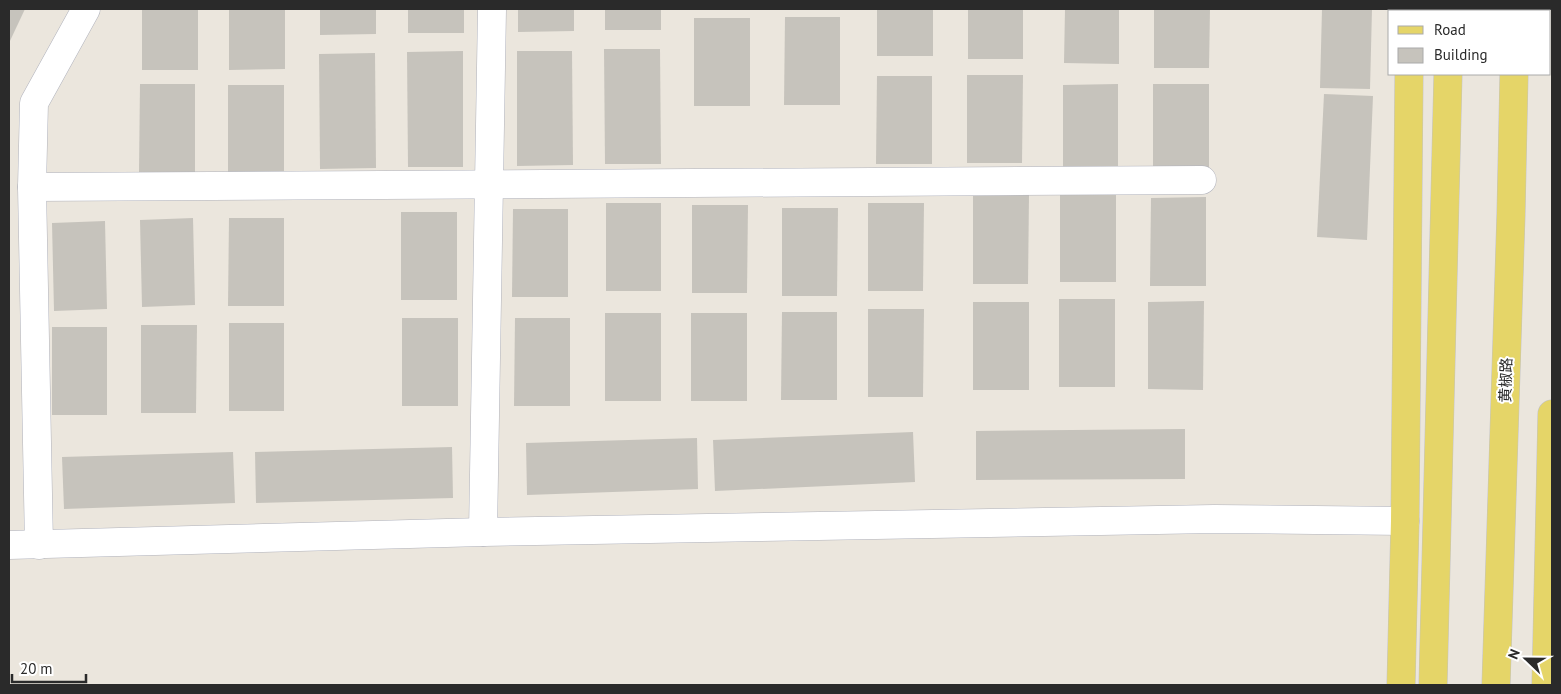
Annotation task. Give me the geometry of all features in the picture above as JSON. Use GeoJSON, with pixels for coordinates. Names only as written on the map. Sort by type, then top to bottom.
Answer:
{"type":"FeatureCollection","features":[{"type":"Feature","properties":{"kind":"main road"},"geometry":{"type":"LineString","coordinates":[[1401,685],[1405,521],[1408,75]]}},
{"type":"Feature","properties":{"kind":"main road"},"geometry":{"type":"LineString","coordinates":[[1433,685],[1448,75]]}},
{"type":"Feature","properties":{"kind":"main road","name":"黄椒路"},"geometry":{"type":"LineString","coordinates":[[1496,685],[1514,75]]}},
{"type":"Feature","properties":{"kind":"main road"},"geometry":{"type":"LineString","coordinates":[[1546,685],[1552,414]]}},
{"type":"Feature","properties":{"kind":"street"},"geometry":{"type":"LineString","coordinates":[[39,544],[32,187],[34,103],[86,9]]}},
{"type":"Feature","properties":{"kind":"street"},"geometry":{"type":"LineString","coordinates":[[483,532],[492,9]]}},
{"type":"Feature","properties":{"kind":"street"},"geometry":{"type":"LineString","coordinates":[[32,187],[1202,180]]}},
{"type":"Feature","properties":{"kind":"street"},"geometry":{"type":"LineString","coordinates":[[9,545],[483,532],[1214,520],[1405,521]]}},
{"type":"Feature","properties":{"kind":"building"},"geometry":{"type":"Polygon","coordinates":[[[9,9],[25,9],[9,43],[9,9]]]}},
{"type":"Feature","properties":{"kind":"building"},"geometry":{"type":"Polygon","coordinates":[[[142,9],[198,9],[198,70],[142,70],[142,9]]]}},
{"type":"Feature","properties":{"kind":"building"},"geometry":{"type":"Polygon","coordinates":[[[229,9],[285,9],[285,69],[229,70],[229,9]]]}},
{"type":"Feature","properties":{"kind":"building"},"geometry":{"type":"Polygon","coordinates":[[[320,9],[376,9],[376,34],[320,35],[320,9]]]}},
{"type":"Feature","properties":{"kind":"building"},"geometry":{"type":"Polygon","coordinates":[[[408,9],[464,9],[464,33],[408,33],[408,9]]]}},
{"type":"Feature","properties":{"kind":"building"},"geometry":{"type":"Polygon","coordinates":[[[518,9],[574,9],[574,31],[518,32],[518,9]]]}},
{"type":"Feature","properties":{"kind":"building"},"geometry":{"type":"Polygon","coordinates":[[[605,9],[661,9],[661,30],[605,30],[605,9]]]}},
{"type":"Feature","properties":{"kind":"building"},"geometry":{"type":"Polygon","coordinates":[[[877,9],[933,9],[933,56],[877,56],[877,9]]]}},
{"type":"Feature","properties":{"kind":"building"},"geometry":{"type":"Polygon","coordinates":[[[968,9],[1023,9],[1023,59],[968,59],[968,9]]]}},
{"type":"Feature","properties":{"kind":"building"},"geometry":{"type":"Polygon","coordinates":[[[1065,9],[1119,9],[1119,64],[1064,63],[1065,9]]]}},
{"type":"Feature","properties":{"kind":"building"},"geometry":{"type":"Polygon","coordinates":[[[1154,9],[1210,9],[1209,68],[1154,68],[1154,9]]]}},
{"type":"Feature","properties":{"kind":"building"},"geometry":{"type":"Polygon","coordinates":[[[1322,9],[1372,9],[1370,89],[1320,88],[1322,9]]]}},
{"type":"Feature","properties":{"kind":"building"},"geometry":{"type":"Polygon","coordinates":[[[785,17],[840,17],[840,105],[784,105],[785,17]]]}},
{"type":"Feature","properties":{"kind":"building"},"geometry":{"type":"Polygon","coordinates":[[[694,18],[750,18],[750,106],[694,106],[694,18]]]}},
{"type":"Feature","properties":{"kind":"building"},"geometry":{"type":"Polygon","coordinates":[[[604,49],[660,49],[661,164],[605,164],[604,49]]]}},
{"type":"Feature","properties":{"kind":"building"},"geometry":{"type":"Polygon","coordinates":[[[463,51],[463,167],[408,167],[407,52],[463,51]]]}},
{"type":"Feature","properties":{"kind":"building"},"geometry":{"type":"Polygon","coordinates":[[[517,51],[572,51],[573,165],[517,166],[517,51]]]}},
{"type":"Feature","properties":{"kind":"building"},"geometry":{"type":"Polygon","coordinates":[[[375,53],[376,168],[320,169],[319,54],[375,53]]]}},
{"type":"Feature","properties":{"kind":"building"},"geometry":{"type":"Polygon","coordinates":[[[967,75],[1023,75],[1022,163],[967,163],[967,75]]]}},
{"type":"Feature","properties":{"kind":"building"},"geometry":{"type":"Polygon","coordinates":[[[877,76],[932,76],[932,164],[876,164],[877,76]]]}},
{"type":"Feature","properties":{"kind":"building"},"geometry":{"type":"Polygon","coordinates":[[[140,84],[195,84],[195,172],[139,172],[140,84]]]}},
{"type":"Feature","properties":{"kind":"building"},"geometry":{"type":"Polygon","coordinates":[[[1118,84],[1118,173],[1063,173],[1063,85],[1118,84]]]}},
{"type":"Feature","properties":{"kind":"building"},"geometry":{"type":"Polygon","coordinates":[[[1153,84],[1209,84],[1209,172],[1153,172],[1153,84]]]}},
{"type":"Feature","properties":{"kind":"building"},"geometry":{"type":"Polygon","coordinates":[[[228,85],[284,85],[284,173],[228,173],[228,85]]]}},
{"type":"Feature","properties":{"kind":"building"},"geometry":{"type":"Polygon","coordinates":[[[1324,94],[1373,96],[1367,240],[1317,237],[1324,94]]]}},
{"type":"Feature","properties":{"kind":"building"},"geometry":{"type":"Polygon","coordinates":[[[1060,194],[1116,194],[1116,282],[1060,282],[1060,194]]]}},
{"type":"Feature","properties":{"kind":"building"},"geometry":{"type":"Polygon","coordinates":[[[1029,195],[1028,284],[973,284],[973,196],[1029,195]]]}},
{"type":"Feature","properties":{"kind":"building"},"geometry":{"type":"Polygon","coordinates":[[[1206,197],[1206,286],[1150,286],[1151,198],[1206,197]]]}},
{"type":"Feature","properties":{"kind":"building"},"geometry":{"type":"Polygon","coordinates":[[[606,203],[661,203],[661,291],[606,291],[606,203]]]}},
{"type":"Feature","properties":{"kind":"building"},"geometry":{"type":"Polygon","coordinates":[[[868,203],[924,203],[923,291],[868,291],[868,203]]]}},
{"type":"Feature","properties":{"kind":"building"},"geometry":{"type":"Polygon","coordinates":[[[692,205],[748,205],[747,293],[692,293],[692,205]]]}},
{"type":"Feature","properties":{"kind":"building"},"geometry":{"type":"Polygon","coordinates":[[[782,208],[838,208],[837,296],[782,296],[782,208]]]}},
{"type":"Feature","properties":{"kind":"building"},"geometry":{"type":"Polygon","coordinates":[[[513,209],[568,209],[568,297],[512,297],[513,209]]]}},
{"type":"Feature","properties":{"kind":"building"},"geometry":{"type":"Polygon","coordinates":[[[401,212],[457,212],[457,300],[401,300],[401,212]]]}},
{"type":"Feature","properties":{"kind":"building"},"geometry":{"type":"Polygon","coordinates":[[[193,218],[195,305],[142,307],[140,220],[193,218]]]}},
{"type":"Feature","properties":{"kind":"building"},"geometry":{"type":"Polygon","coordinates":[[[229,218],[284,218],[284,306],[228,306],[229,218]]]}},
{"type":"Feature","properties":{"kind":"building"},"geometry":{"type":"Polygon","coordinates":[[[105,221],[107,309],[54,311],[52,223],[105,221]]]}},
{"type":"Feature","properties":{"kind":"building"},"geometry":{"type":"Polygon","coordinates":[[[1059,299],[1115,299],[1115,387],[1059,387],[1059,299]]]}},
{"type":"Feature","properties":{"kind":"building"},"geometry":{"type":"Polygon","coordinates":[[[1204,301],[1203,390],[1148,389],[1148,302],[1204,301]]]}},
{"type":"Feature","properties":{"kind":"building"},"geometry":{"type":"Polygon","coordinates":[[[973,302],[1029,302],[1029,390],[973,390],[973,302]]]}},
{"type":"Feature","properties":{"kind":"building"},"geometry":{"type":"Polygon","coordinates":[[[868,309],[924,309],[923,397],[868,397],[868,309]]]}},
{"type":"Feature","properties":{"kind":"building"},"geometry":{"type":"Polygon","coordinates":[[[782,312],[837,312],[837,400],[781,400],[782,312]]]}},
{"type":"Feature","properties":{"kind":"building"},"geometry":{"type":"Polygon","coordinates":[[[605,313],[661,313],[661,401],[605,401],[605,313]]]}},
{"type":"Feature","properties":{"kind":"building"},"geometry":{"type":"Polygon","coordinates":[[[691,313],[747,313],[747,401],[691,401],[691,313]]]}},
{"type":"Feature","properties":{"kind":"building"},"geometry":{"type":"Polygon","coordinates":[[[402,318],[458,318],[458,406],[402,406],[402,318]]]}},
{"type":"Feature","properties":{"kind":"building"},"geometry":{"type":"Polygon","coordinates":[[[515,318],[570,318],[570,406],[514,406],[515,318]]]}},
{"type":"Feature","properties":{"kind":"building"},"geometry":{"type":"Polygon","coordinates":[[[229,323],[284,323],[284,411],[229,411],[229,323]]]}},
{"type":"Feature","properties":{"kind":"building"},"geometry":{"type":"Polygon","coordinates":[[[141,325],[197,325],[196,413],[141,413],[141,325]]]}},
{"type":"Feature","properties":{"kind":"building"},"geometry":{"type":"Polygon","coordinates":[[[52,327],[107,327],[107,415],[52,415],[52,327]]]}},
{"type":"Feature","properties":{"kind":"building"},"geometry":{"type":"Polygon","coordinates":[[[1185,429],[1185,479],[976,480],[976,431],[1185,429]]]}},
{"type":"Feature","properties":{"kind":"building"},"geometry":{"type":"Polygon","coordinates":[[[913,432],[915,482],[715,491],[713,440],[913,432]]]}},
{"type":"Feature","properties":{"kind":"building"},"geometry":{"type":"Polygon","coordinates":[[[697,438],[698,489],[527,495],[526,443],[697,438]]]}},
{"type":"Feature","properties":{"kind":"building"},"geometry":{"type":"Polygon","coordinates":[[[452,447],[453,498],[256,503],[255,452],[452,447]]]}},
{"type":"Feature","properties":{"kind":"building"},"geometry":{"type":"Polygon","coordinates":[[[233,452],[235,503],[64,509],[62,457],[233,452]]]}}]}
